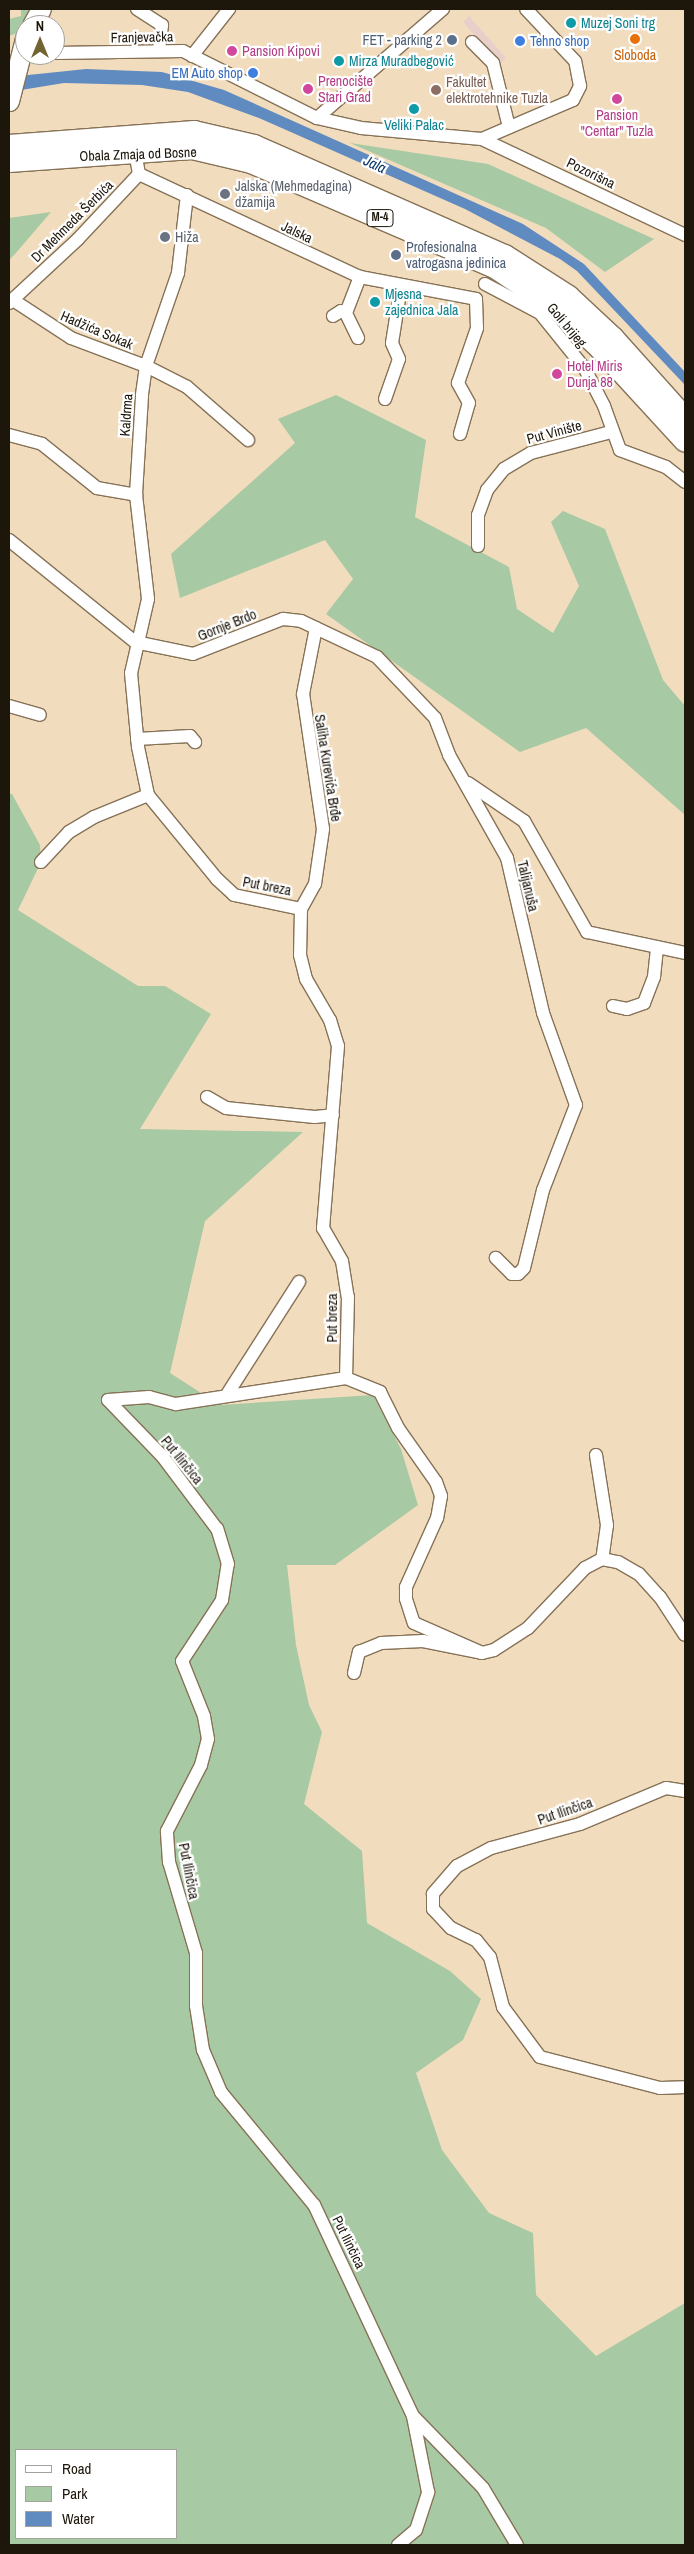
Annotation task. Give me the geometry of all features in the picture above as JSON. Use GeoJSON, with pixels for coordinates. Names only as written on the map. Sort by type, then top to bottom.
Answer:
{"type":"FeatureCollection","features":[{"type":"Feature","properties":{"kind":"main road","name":"Obala Zmaja od Bosne"},"geometry":{"type":"LineString","coordinates":[[9,145],[194,131],[254,145],[505,255],[569,296],[614,338],[685,417]]}},
{"type":"Feature","properties":{"kind":"main road","name":"Obala Zmaja od Bosne"},"geometry":{"type":"LineString","coordinates":[[9,161],[135,151],[192,149],[251,163],[558,310],[599,348],[685,442]]}},
{"type":"Feature","properties":{"kind":"street"},"geometry":{"type":"LineString","coordinates":[[137,9],[162,25],[159,51]]}},
{"type":"Feature","properties":{"kind":"street"},"geometry":{"type":"LineString","coordinates":[[192,56],[229,9]]}},
{"type":"Feature","properties":{"kind":"street"},"geometry":{"type":"LineString","coordinates":[[317,118],[443,9]]}},
{"type":"Feature","properties":{"kind":"street"},"geometry":{"type":"LineString","coordinates":[[482,139],[573,100],[580,86],[574,61],[526,9]]}},
{"type":"Feature","properties":{"kind":"street"},"geometry":{"type":"LineString","coordinates":[[472,42],[493,63],[508,127]]}},
{"type":"Feature","properties":{"kind":"street","name":"Franjevačka"},"geometry":{"type":"LineString","coordinates":[[65,53],[183,51],[317,118],[361,128],[482,139]]}},
{"type":"Feature","properties":{"kind":"street"},"geometry":{"type":"LineString","coordinates":[[9,100],[16,65]]}},
{"type":"Feature","properties":{"kind":"street","name":"Pozorišna"},"geometry":{"type":"LineString","coordinates":[[482,139],[685,235]]}},
{"type":"Feature","properties":{"kind":"street"},"geometry":{"type":"LineString","coordinates":[[135,151],[139,174]]}},
{"type":"Feature","properties":{"kind":"street","name":"Jalska"},"geometry":{"type":"LineString","coordinates":[[139,174],[360,277],[476,299]]}},
{"type":"Feature","properties":{"kind":"street","name":"Dr Mehmeda Šerbića"},"geometry":{"type":"LineString","coordinates":[[11,302],[139,174]]}},
{"type":"Feature","properties":{"kind":"street","name":"Kaldrma"},"geometry":{"type":"LineString","coordinates":[[136,642],[148,599],[136,495],[146,366],[178,273],[187,195]]}},
{"type":"Feature","properties":{"kind":"street"},"geometry":{"type":"LineString","coordinates":[[460,434],[469,404],[458,383],[478,328],[476,299],[489,276]]}},
{"type":"Feature","properties":{"kind":"street","name":"Goli brijeg"},"geometry":{"type":"LineString","coordinates":[[489,276],[540,313],[585,369],[604,406],[611,432],[620,450],[666,467],[685,482]]}},
{"type":"Feature","properties":{"kind":"street"},"geometry":{"type":"LineString","coordinates":[[358,338],[346,313],[360,277]]}},
{"type":"Feature","properties":{"kind":"street"},"geometry":{"type":"LineString","coordinates":[[385,399],[399,359],[392,343],[401,286]]}},
{"type":"Feature","properties":{"kind":"street","name":"Hadžića Sokak"},"geometry":{"type":"LineString","coordinates":[[11,302],[71,338],[146,366],[187,387],[248,440]]}},
{"type":"Feature","properties":{"kind":"street"},"geometry":{"type":"LineString","coordinates":[[333,316],[341,311],[346,313]]}},
{"type":"Feature","properties":{"kind":"street","name":"Put Vinište"},"geometry":{"type":"LineString","coordinates":[[478,546],[481,507],[487,490],[504,469],[531,453],[611,432]]}},
{"type":"Feature","properties":{"kind":"street"},"geometry":{"type":"LineString","coordinates":[[9,435],[42,444],[97,488],[136,495]]}},
{"type":"Feature","properties":{"kind":"street","name":"Gornje Brdo"},"geometry":{"type":"LineString","coordinates":[[9,540],[136,642],[192,654],[283,619],[301,621],[377,657],[411,691]]}},
{"type":"Feature","properties":{"kind":"street","name":"Saliha Kurevića Brđe"},"geometry":{"type":"LineString","coordinates":[[301,910],[315,884],[322,829],[303,694],[316,628]]}},
{"type":"Feature","properties":{"kind":"street"},"geometry":{"type":"LineString","coordinates":[[41,862],[69,832],[94,816],[148,796],[137,739],[131,688],[136,642]]}},
{"type":"Feature","properties":{"kind":"street","name":"Talijanuša"},"geometry":{"type":"LineString","coordinates":[[411,691],[435,718],[449,755],[468,783],[507,858],[543,1013],[576,1104],[543,1190],[524,1268],[518,1274],[512,1274],[496,1258]]}},
{"type":"Feature","properties":{"kind":"street"},"geometry":{"type":"LineString","coordinates":[[9,706],[40,715]]}},
{"type":"Feature","properties":{"kind":"street"},"geometry":{"type":"LineString","coordinates":[[137,739],[190,736],[195,742]]}},
{"type":"Feature","properties":{"kind":"street"},"geometry":{"type":"LineString","coordinates":[[468,783],[524,821],[587,932],[657,947],[682,956]]}},
{"type":"Feature","properties":{"kind":"street","name":"Put breza"},"geometry":{"type":"LineString","coordinates":[[148,796],[234,895],[301,910],[300,954],[306,979],[330,1020],[338,1046],[323,1228],[342,1261],[348,1297],[346,1378]]}},
{"type":"Feature","properties":{"kind":"street"},"geometry":{"type":"LineString","coordinates":[[613,1006],[627,1009],[644,1003],[654,977],[657,947]]}},
{"type":"Feature","properties":{"kind":"street"},"geometry":{"type":"LineString","coordinates":[[208,1097],[226,1108],[315,1117],[333,1115]]}},
{"type":"Feature","properties":{"kind":"street"},"geometry":{"type":"LineString","coordinates":[[228,1393],[299,1282]]}},
{"type":"Feature","properties":{"kind":"street","name":"Put Ilinčica"},"geometry":{"type":"LineString","coordinates":[[398,2545],[416,2530],[428,2492],[414,2416],[314,2205],[220,2092],[203,2050],[196,2006],[196,1953],[169,1862],[167,1831],[202,1765],[208,1739],[182,1661],[222,1600],[228,1564],[217,1529],[163,1457],[108,1400],[149,1397],[176,1404],[228,1393],[346,1378],[380,1392],[398,1428],[436,1482],[441,1496],[438,1518],[406,1587],[406,1600],[414,1623],[482,1653]]}},
{"type":"Feature","properties":{"kind":"street"},"geometry":{"type":"LineString","coordinates":[[596,1455],[607,1525],[602,1559]]}},
{"type":"Feature","properties":{"kind":"street"},"geometry":{"type":"LineString","coordinates":[[354,1673],[359,1652],[380,1643],[423,1641],[482,1653],[494,1650],[528,1628],[585,1568],[602,1559],[618,1562],[642,1578],[660,1597],[685,1635]]}},
{"type":"Feature","properties":{"kind":"street","name":"Put Ilinčica"},"geometry":{"type":"LineString","coordinates":[[685,1791],[666,1788],[580,1824],[491,1848],[457,1866],[433,1894],[433,1909],[451,1928],[476,1940],[490,1957],[503,2007],[540,2057],[660,2088],[685,2087]]}},
{"type":"Feature","properties":{"kind":"street","name":"Put Ilinčica"},"geometry":{"type":"LineString","coordinates":[[414,2416],[483,2488],[517,2545]]}},
{"type":"Feature","properties":{"kind":"shaded area"},"geometry":{"type":"Polygon","coordinates":[[[469,16],[506,58],[500,64],[463,22],[469,16]]]}},
{"type":"Feature","properties":{"kind":"green space"},"geometry":{"type":"Polygon","coordinates":[[[21,9],[30,9],[27,15],[21,15],[21,9]]]}},
{"type":"Feature","properties":{"kind":"green space"},"geometry":{"type":"Polygon","coordinates":[[[15,18],[15,34],[9,36],[9,19],[15,18]]]}},
{"type":"Feature","properties":{"kind":"green space"},"geometry":{"type":"Polygon","coordinates":[[[350,143],[488,164],[654,239],[605,272],[546,228],[350,143]]]}},
{"type":"Feature","properties":{"kind":"green space"},"geometry":{"type":"Polygon","coordinates":[[[51,212],[15,254],[9,260],[9,218],[51,212]]]}},
{"type":"Feature","properties":{"kind":"green space"},"geometry":{"type":"Polygon","coordinates":[[[336,395],[426,440],[415,517],[509,567],[517,609],[553,633],[579,586],[551,522],[563,511],[605,529],[663,680],[685,706],[685,815],[586,728],[520,752],[326,614],[353,579],[325,540],[180,598],[171,554],[295,443],[278,419],[336,395]]]}},
{"type":"Feature","properties":{"kind":"green space"},"geometry":{"type":"Polygon","coordinates":[[[9,794],[12,794],[40,845],[41,862],[18,910],[138,986],[165,986],[211,1014],[140,1129],[303,1132],[205,1221],[170,1373],[220,1405],[373,1395],[401,1449],[418,1505],[335,1565],[287,1565],[296,1645],[309,1705],[322,1732],[304,1804],[362,1851],[367,1923],[450,1971],[481,1999],[463,2040],[416,2073],[442,2150],[489,2213],[533,2233],[536,2295],[596,2356],[685,2303],[685,2545],[9,2545],[9,794]]]}},
{"type":"Feature","properties":{"kind":"water","name":"Jala"},"geometry":{"type":"Polygon","coordinates":[[[86,69],[162,72],[224,90],[523,224],[584,264],[685,372],[685,385],[577,271],[560,259],[465,209],[259,118],[188,92],[142,85],[64,83],[9,92],[9,77],[86,69]]]}},
{"type":"Feature","properties":{"kind":"place","name":"Muzej Soni trg"},"geometry":{"type":"Point","coordinates":[571,23]}},
{"type":"Feature","properties":{"kind":"place","name":"Sloboda"},"geometry":{"type":"Point","coordinates":[635,39]}},
{"type":"Feature","properties":{"kind":"place","name":"FET - parking 2"},"geometry":{"type":"Point","coordinates":[452,40]}},
{"type":"Feature","properties":{"kind":"place","name":"Tehno shop"},"geometry":{"type":"Point","coordinates":[520,41]}},
{"type":"Feature","properties":{"kind":"place","name":"Pansion Kipovi"},"geometry":{"type":"Point","coordinates":[232,51]}},
{"type":"Feature","properties":{"kind":"place","name":"Mirza Muradbegović"},"geometry":{"type":"Point","coordinates":[339,61]}},
{"type":"Feature","properties":{"kind":"place","name":"EM Auto shop"},"geometry":{"type":"Point","coordinates":[253,73]}},
{"type":"Feature","properties":{"kind":"place","name":"Prenocište Stari Grad"},"geometry":{"type":"Point","coordinates":[308,89]}},
{"type":"Feature","properties":{"kind":"place","name":"Fakultet elektrotehnike Tuzla"},"geometry":{"type":"Point","coordinates":[436,90]}},
{"type":"Feature","properties":{"kind":"place","name":"Pansion \"Centar\" Tuzla"},"geometry":{"type":"Point","coordinates":[617,99]}},
{"type":"Feature","properties":{"kind":"place","name":"Veliki Palac"},"geometry":{"type":"Point","coordinates":[414,109]}},
{"type":"Feature","properties":{"kind":"place","name":"Jalska (Mehmedagina) džamija"},"geometry":{"type":"Point","coordinates":[225,194]}},
{"type":"Feature","properties":{"kind":"place","name":"Hiža"},"geometry":{"type":"Point","coordinates":[165,237]}},
{"type":"Feature","properties":{"kind":"place","name":"Profesionalna vatrogasna jedinica"},"geometry":{"type":"Point","coordinates":[396,255]}},
{"type":"Feature","properties":{"kind":"place","name":"Mjesna zajednica Jala"},"geometry":{"type":"Point","coordinates":[375,302]}},
{"type":"Feature","properties":{"kind":"place","name":"Hotel Miris Dunja 88"},"geometry":{"type":"Point","coordinates":[557,374]}}]}
